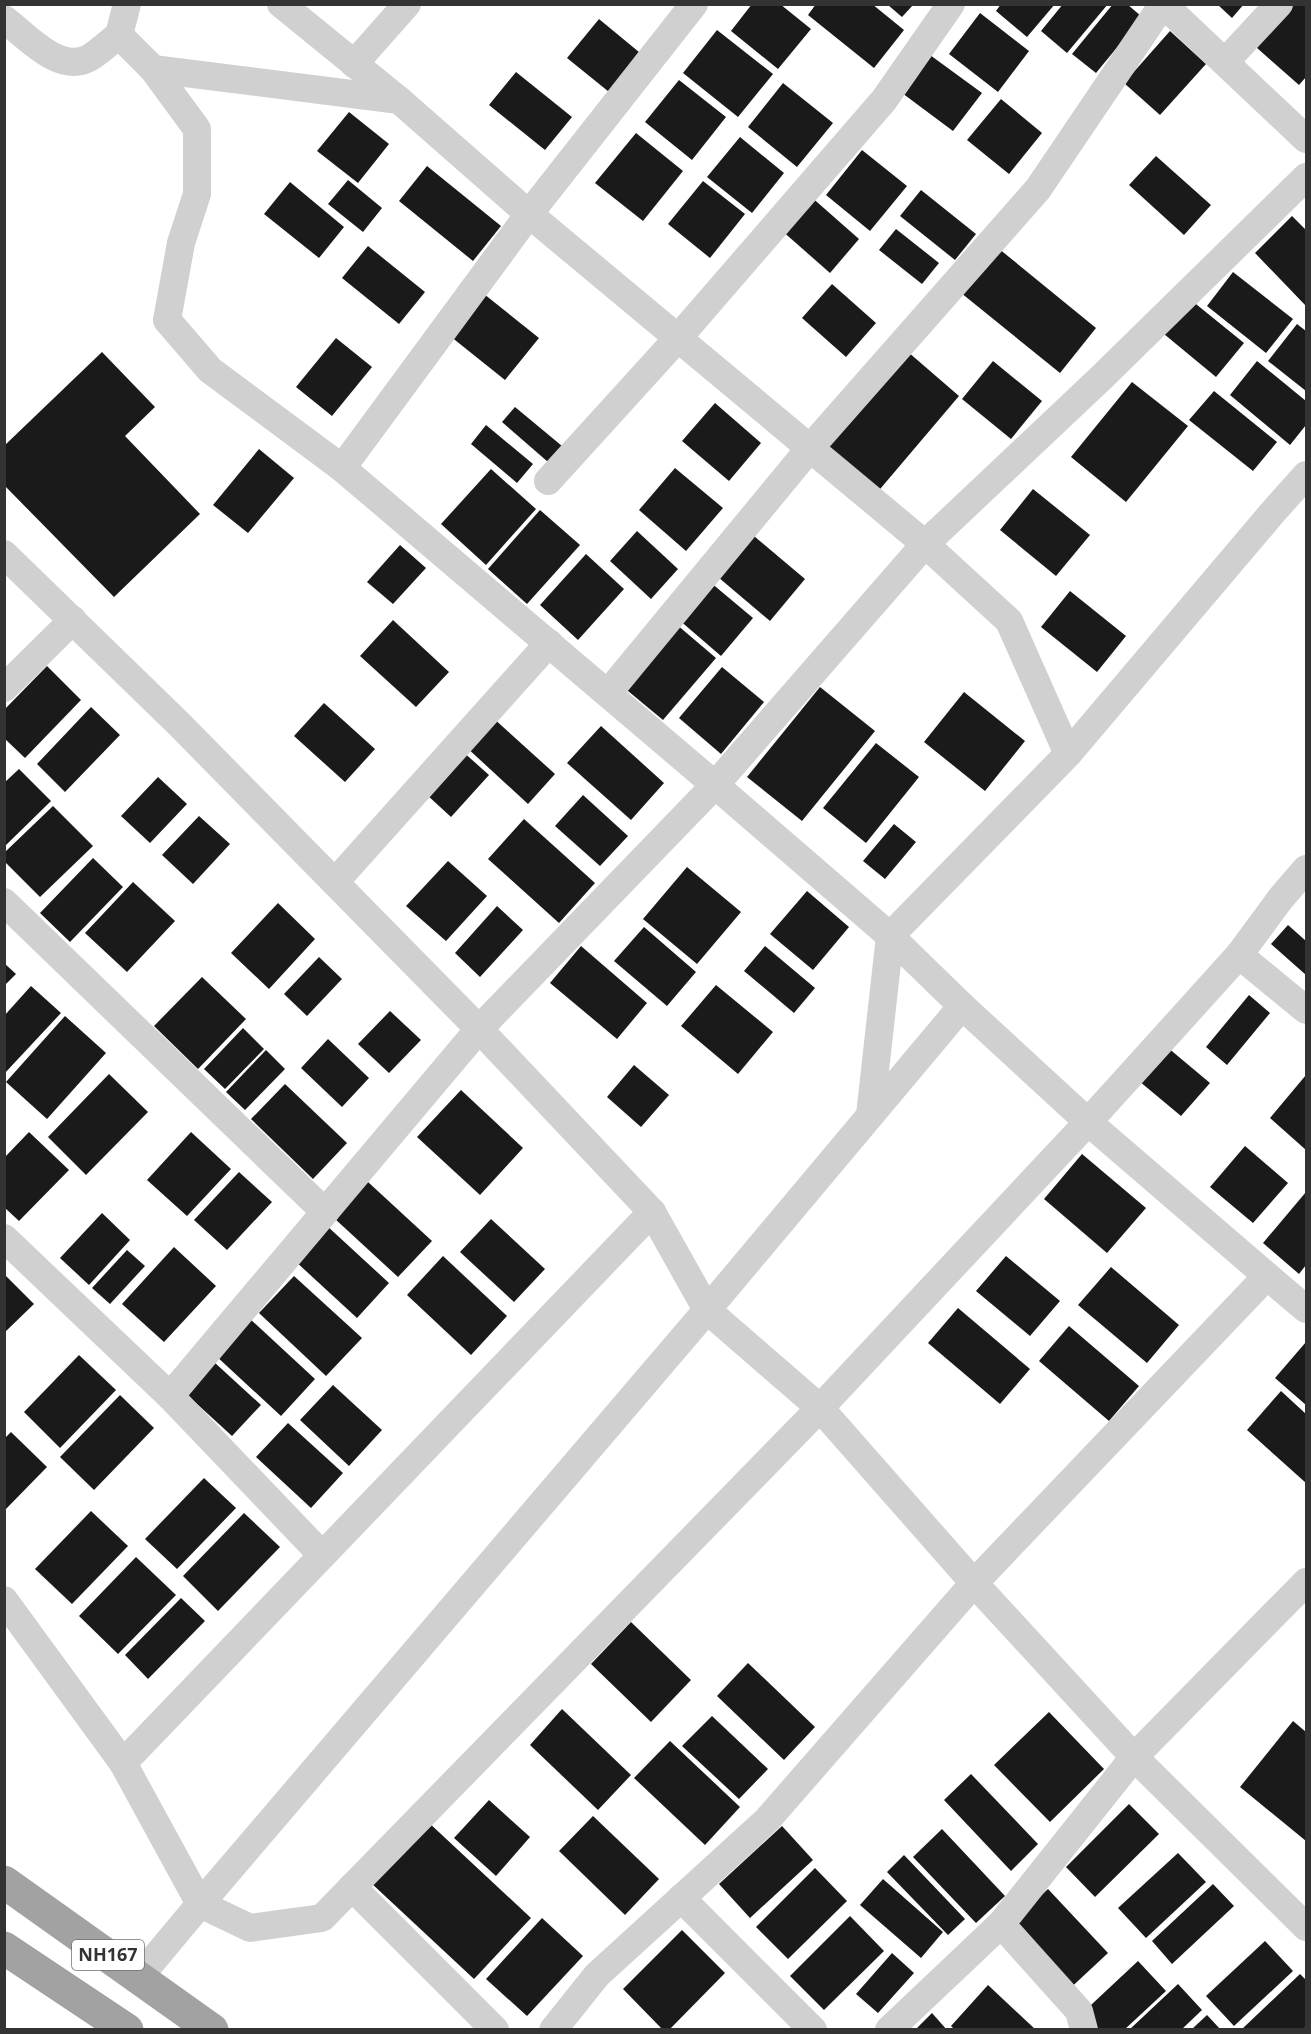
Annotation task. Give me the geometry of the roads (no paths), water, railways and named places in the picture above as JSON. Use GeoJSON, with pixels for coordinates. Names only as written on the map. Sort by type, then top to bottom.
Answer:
{"type":"FeatureCollection","features":[{"type":"Feature","properties":{"kind":"highway","name":"NH167"},"geometry":{"type":"LineString","coordinates":[[4,1882],[212,2030]]}},
{"type":"Feature","properties":{"kind":"highway","name":"NH167"},"geometry":{"type":"LineString","coordinates":[[4,1948],[126,2030]]}},
{"type":"Feature","properties":{"kind":"street"},"geometry":{"type":"LineString","coordinates":[[4,19],[47,53],[68,63],[88,59],[119,35],[127,4]]}},
{"type":"Feature","properties":{"kind":"street"},"geometry":{"type":"LineString","coordinates":[[281,4],[399,100],[529,214],[925,544],[1009,621],[1068,754]]}},
{"type":"Feature","properties":{"kind":"street"},"geometry":{"type":"LineString","coordinates":[[354,64],[407,4]]}},
{"type":"Feature","properties":{"kind":"street"},"geometry":{"type":"LineString","coordinates":[[342,468],[529,214],[694,4]]}},
{"type":"Feature","properties":{"kind":"street"},"geometry":{"type":"LineString","coordinates":[[548,481],[678,338],[884,99],[951,4]]}},
{"type":"Feature","properties":{"kind":"street"},"geometry":{"type":"LineString","coordinates":[[608,693],[810,448],[1038,189],[1163,4],[1306,139]]}},
{"type":"Feature","properties":{"kind":"street"},"geometry":{"type":"LineString","coordinates":[[1225,62],[1279,4]]}},
{"type":"Feature","properties":{"kind":"street"},"geometry":{"type":"LineString","coordinates":[[119,35],[153,69],[197,129],[197,194],[181,243],[167,320],[210,370],[342,468],[608,693],[890,936],[1088,1122],[1306,1309]]}},
{"type":"Feature","properties":{"kind":"street"},"geometry":{"type":"LineString","coordinates":[[153,69],[399,100]]}},
{"type":"Feature","properties":{"kind":"street"},"geometry":{"type":"LineString","coordinates":[[170,1396],[479,1029],[715,785],[925,544],[1102,377],[1306,177]]}},
{"type":"Feature","properties":{"kind":"street"},"geometry":{"type":"LineString","coordinates":[[870,1115],[890,936],[1068,754],[1306,475]]}},
{"type":"Feature","properties":{"kind":"street"},"geometry":{"type":"LineString","coordinates":[[4,554],[179,723],[479,1029],[652,1212],[706,1310],[820,1408],[974,1583],[1134,1756],[1305,1921]]}},
{"type":"Feature","properties":{"kind":"street"},"geometry":{"type":"LineString","coordinates":[[4,688],[73,620]]}},
{"type":"Feature","properties":{"kind":"street"},"geometry":{"type":"LineString","coordinates":[[335,882],[549,643]]}},
{"type":"Feature","properties":{"kind":"street"},"geometry":{"type":"LineString","coordinates":[[4,1600],[123,1763],[200,1904],[250,1928],[321,1918],[820,1408],[1088,1122],[1239,955],[1281,898],[1306,869]]}},
{"type":"Feature","properties":{"kind":"street"},"geometry":{"type":"LineString","coordinates":[[4,902],[326,1212]]}},
{"type":"Feature","properties":{"kind":"street"},"geometry":{"type":"LineString","coordinates":[[1239,955],[1306,1010]]}},
{"type":"Feature","properties":{"kind":"street"},"geometry":{"type":"LineString","coordinates":[[139,1977],[962,1006]]}},
{"type":"Feature","properties":{"kind":"street"},"geometry":{"type":"LineString","coordinates":[[123,1763],[652,1212]]}},
{"type":"Feature","properties":{"kind":"street"},"geometry":{"type":"LineString","coordinates":[[4,1238],[170,1396],[322,1555]]}},
{"type":"Feature","properties":{"kind":"street"},"geometry":{"type":"LineString","coordinates":[[554,2030],[597,1975],[767,1820],[974,1583],[1267,1276]]}},
{"type":"Feature","properties":{"kind":"street"},"geometry":{"type":"LineString","coordinates":[[889,2030],[1001,1924],[1134,1756],[1306,1582]]}},
{"type":"Feature","properties":{"kind":"street"},"geometry":{"type":"LineString","coordinates":[[352,1887],[495,2030]]}},
{"type":"Feature","properties":{"kind":"street"},"geometry":{"type":"LineString","coordinates":[[681,1898],[813,2030]]}},
{"type":"Feature","properties":{"kind":"street"},"geometry":{"type":"LineString","coordinates":[[1001,1924],[1079,2011],[1084,2030]]}}]}
